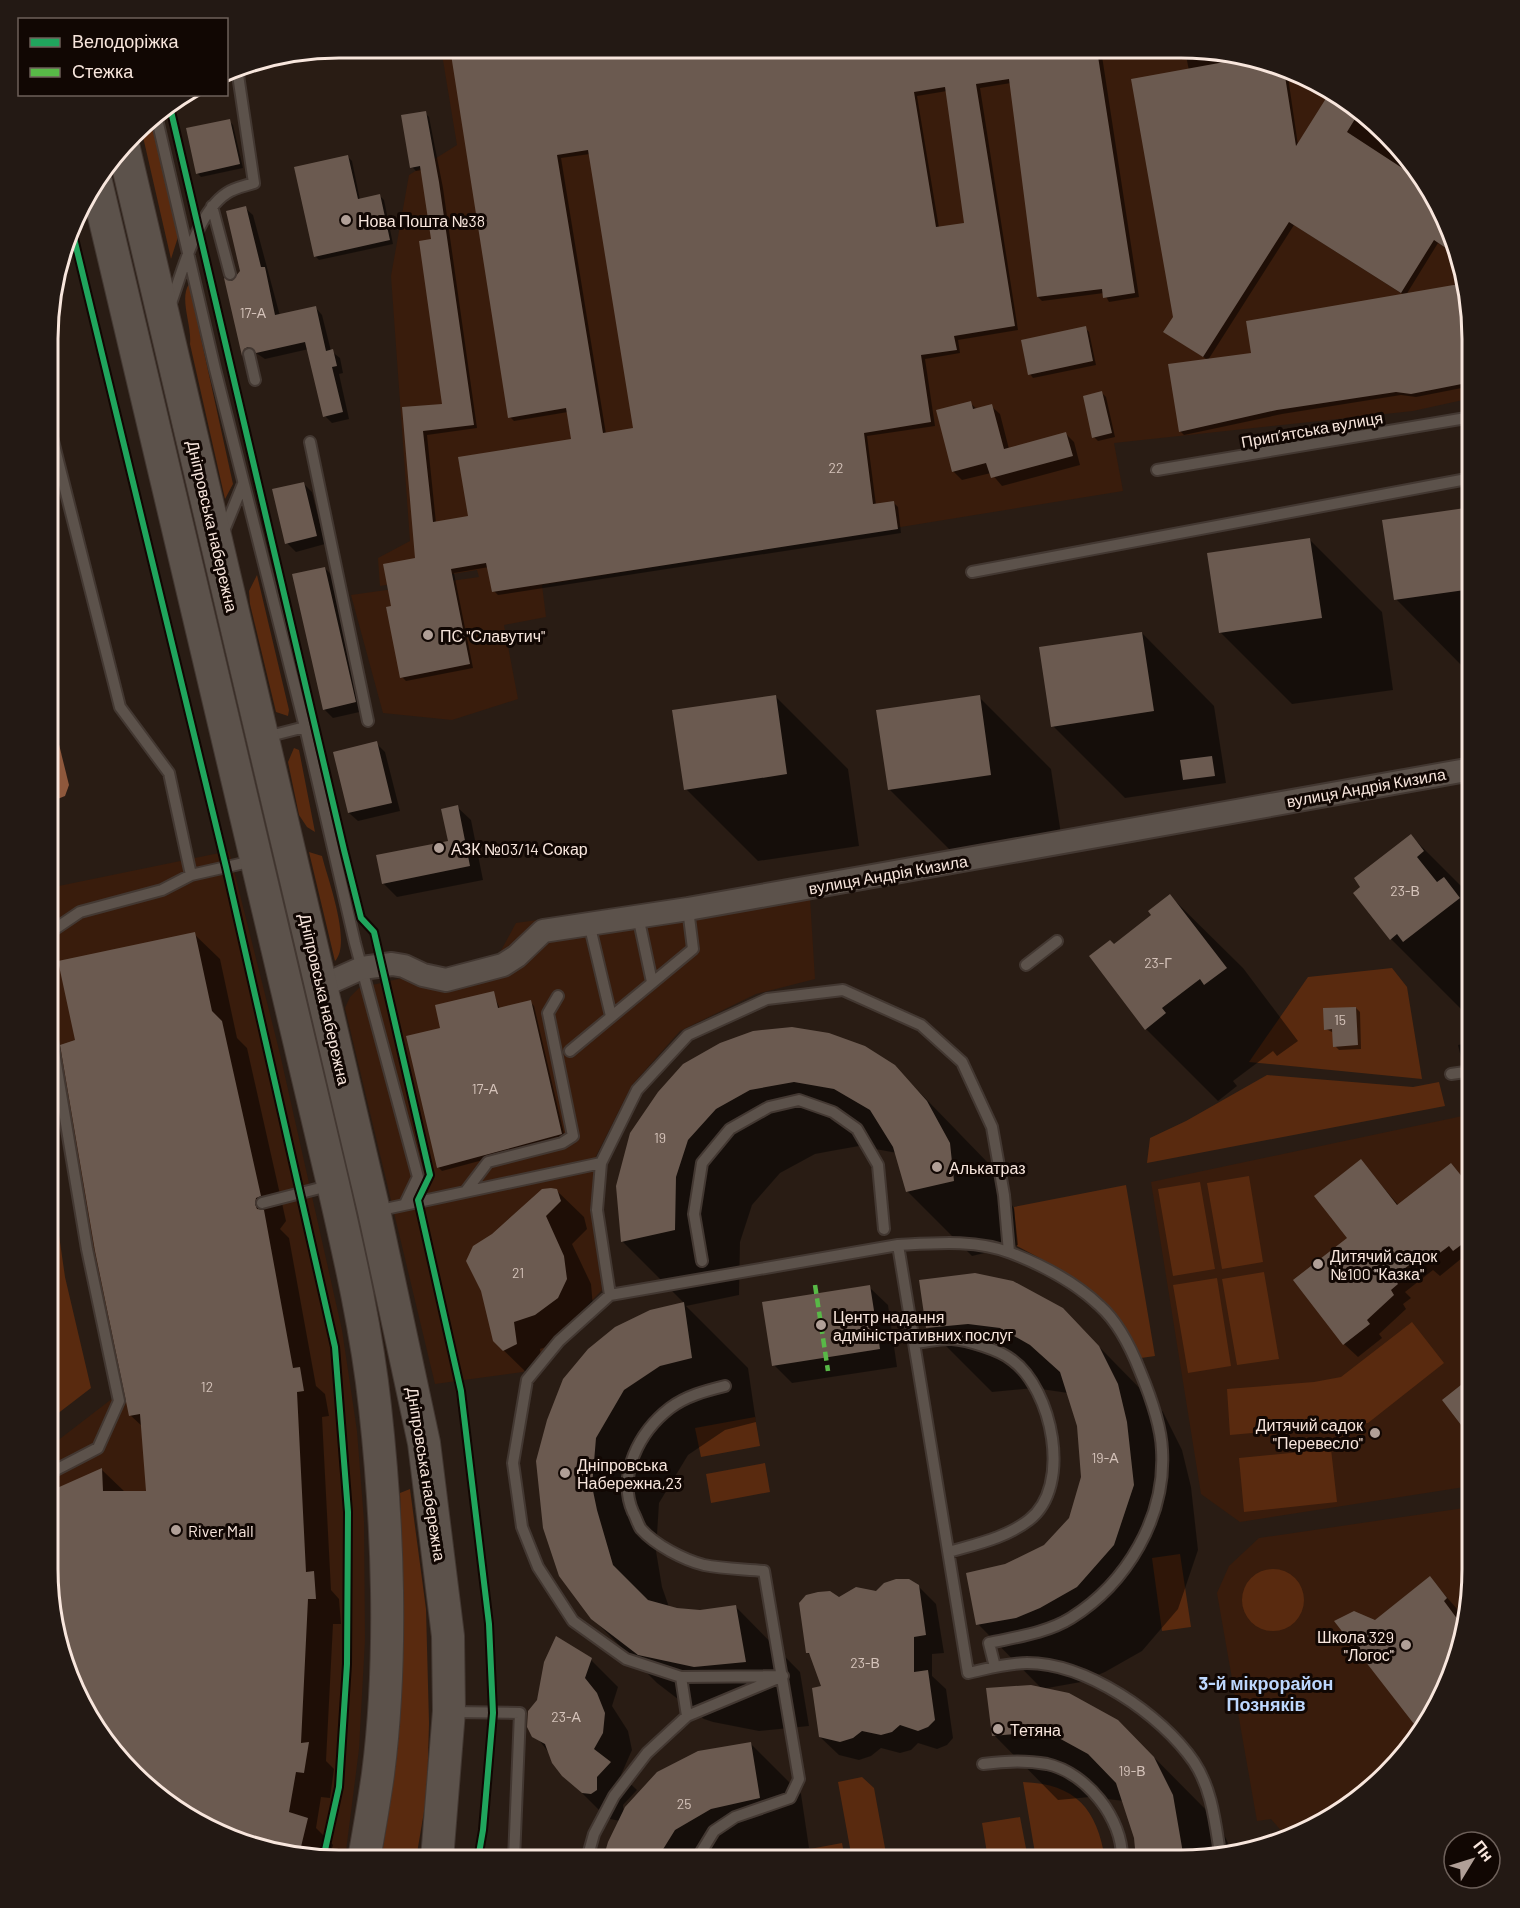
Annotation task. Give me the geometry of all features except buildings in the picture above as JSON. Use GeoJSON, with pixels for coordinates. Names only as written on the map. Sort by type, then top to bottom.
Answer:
{"type":"FeatureCollection","features":[{"type":"Feature","properties":{"kind":"main road","name":"Дніпровська набережна"},"geometry":{"type":"LineString","coordinates":[[126,157],[322,986],[424,1443],[448,1636],[449,1712],[438,1850]]}},
{"type":"Feature","properties":{"kind":"main road","name":"Дніпровська набережна"},"geometry":{"type":"LineString","coordinates":[[99,194],[333,1184],[360,1314],[375,1405],[381,1471],[386,1592],[386,1676],[378,1773],[365,1850]]}},
{"type":"Feature","properties":{"kind":"street","name":"вулиця Андрія Кизила"},"geometry":{"type":"LineString","coordinates":[[322,986],[362,968],[392,964],[446,980],[503,965],[517,956],[543,931],[687,909],[1462,771]]}},
{"type":"Feature","properties":{"kind":"lane"},"geometry":{"type":"LineString","coordinates":[[164,320],[189,253],[212,206],[228,192],[254,183],[238,77]]}},
{"type":"Feature","properties":{"kind":"lane"},"geometry":{"type":"LineString","coordinates":[[158,124],[243,484],[305,727],[362,968],[418,1177],[405,1204]]}},
{"type":"Feature","properties":{"kind":"lane"},"geometry":{"type":"LineString","coordinates":[[212,206],[230,274]]}},
{"type":"Feature","properties":{"kind":"lane"},"geometry":{"type":"LineString","coordinates":[[249,354],[255,380]]}},
{"type":"Feature","properties":{"kind":"lane","name":"Припʼятська вулиця"},"geometry":{"type":"LineString","coordinates":[[1157,470],[1462,419]]}},
{"type":"Feature","properties":{"kind":"lane"},"geometry":{"type":"LineString","coordinates":[[310,442],[368,721]]}},
{"type":"Feature","properties":{"kind":"lane"},"geometry":{"type":"LineString","coordinates":[[58,461],[120,707],[169,773],[191,875]]}},
{"type":"Feature","properties":{"kind":"lane"},"geometry":{"type":"LineString","coordinates":[[972,572],[1462,480]]}},
{"type":"Feature","properties":{"kind":"lane"},"geometry":{"type":"LineString","coordinates":[[218,547],[243,484]]}},
{"type":"Feature","properties":{"kind":"lane"},"geometry":{"type":"LineString","coordinates":[[263,738],[305,727]]}},
{"type":"Feature","properties":{"kind":"lane"},"geometry":{"type":"LineString","coordinates":[[58,927],[80,912],[162,890],[191,875],[256,860]]}},
{"type":"Feature","properties":{"kind":"lane"},"geometry":{"type":"LineString","coordinates":[[570,1051],[693,949],[687,909]]}},
{"type":"Feature","properties":{"kind":"lane"},"geometry":{"type":"LineString","coordinates":[[638,916],[652,982]]}},
{"type":"Feature","properties":{"kind":"lane"},"geometry":{"type":"LineString","coordinates":[[589,923],[611,1016]]}},
{"type":"Feature","properties":{"kind":"lane"},"geometry":{"type":"LineString","coordinates":[[1026,965],[1058,941]]}},
{"type":"Feature","properties":{"kind":"lane"},"geometry":{"type":"LineString","coordinates":[[610,1295],[597,1210],[601,1163],[637,1090],[688,1035],[767,999],[843,990],[921,1025],[962,1062],[992,1127],[1004,1195],[1009,1252]]}},
{"type":"Feature","properties":{"kind":"lane"},"geometry":{"type":"LineString","coordinates":[[466,1191],[488,1162],[562,1143],[573,1136],[548,1013],[558,996]]}},
{"type":"Feature","properties":{"kind":"lane"},"geometry":{"type":"LineString","coordinates":[[1451,1074],[1462,1072]]}},
{"type":"Feature","properties":{"kind":"lane"},"geometry":{"type":"LineString","coordinates":[[58,1076],[87,1249],[118,1401],[98,1448],[58,1469]]}},
{"type":"Feature","properties":{"kind":"lane"},"geometry":{"type":"LineString","coordinates":[[702,1261],[694,1214],[702,1163],[730,1129],[769,1107],[799,1100],[832,1112],[857,1129],[878,1165],[884,1229]]}},
{"type":"Feature","properties":{"kind":"lane"},"geometry":{"type":"LineString","coordinates":[[374,1211],[601,1163]]}},
{"type":"Feature","properties":{"kind":"lane"},"geometry":{"type":"LineString","coordinates":[[262,1203],[333,1184]]}},
{"type":"Feature","properties":{"kind":"lane"},"geometry":{"type":"LineString","coordinates":[[783,1676],[681,1677],[626,1659],[573,1621],[538,1567],[522,1527],[513,1463],[527,1380],[559,1341],[610,1295],[898,1245],[951,1242],[1009,1252],[1055,1274],[1101,1306],[1130,1345],[1149,1394],[1162,1450],[1157,1506],[1133,1556],[1107,1592],[1070,1619],[1035,1633],[989,1643],[995,1667]]}},
{"type":"Feature","properties":{"kind":"lane"},"geometry":{"type":"LineString","coordinates":[[898,1245],[968,1673],[1027,1663],[1072,1670],[1113,1690],[1157,1721],[1194,1763],[1213,1805],[1219,1847]]}},
{"type":"Feature","properties":{"kind":"lane"},"geometry":{"type":"LineString","coordinates":[[915,1343],[951,1339],[978,1345],[1012,1359],[1035,1385],[1051,1426],[1053,1466],[1046,1498],[1031,1519],[1006,1533],[949,1552]]}},
{"type":"Feature","properties":{"kind":"lane"},"geometry":{"type":"LineString","coordinates":[[702,1850],[714,1831],[735,1817],[772,1807],[790,1798],[799,1779],[764,1571],[704,1565],[670,1551],[640,1528],[628,1501],[626,1477],[637,1449],[652,1424],[671,1407],[699,1393],[725,1386]]}},
{"type":"Feature","properties":{"kind":"lane"},"geometry":{"type":"LineString","coordinates":[[590,1850],[594,1834],[614,1796],[647,1753],[687,1716],[783,1676]]}},
{"type":"Feature","properties":{"kind":"lane"},"geometry":{"type":"LineString","coordinates":[[681,1677],[687,1716]]}},
{"type":"Feature","properties":{"kind":"lane"},"geometry":{"type":"LineString","coordinates":[[449,1712],[520,1713],[514,1850]]}},
{"type":"Feature","properties":{"kind":"lane"},"geometry":{"type":"LineString","coordinates":[[983,1764],[1026,1762],[1048,1764],[1072,1774],[1107,1809],[1117,1827],[1121,1850]]}},
{"type":"Feature","properties":{"kind":"shaded area"},"geometry":{"type":"Polygon","coordinates":[[[443,58],[1181,58],[1218,61],[1254,68],[1305,87],[1352,116],[1392,154],[1414,183],[1433,215],[1447,249],[1456,284],[1462,339],[1462,400],[1413,411],[1114,443],[1123,491],[542,585],[546,617],[504,625],[518,699],[452,720],[383,713],[351,595],[479,577],[477,570],[380,586],[378,558],[410,541],[391,276],[409,175],[457,145],[443,58]]]}},
{"type":"Feature","properties":{"kind":"shaded area"},"geometry":{"type":"Polygon","coordinates":[[[153,129],[178,237],[171,259],[143,139],[153,129]]]}},
{"type":"Feature","properties":{"kind":"shaded area"},"geometry":{"type":"Polygon","coordinates":[[[189,284],[233,484],[225,499],[190,344],[185,305],[186,290],[189,284]]]}},
{"type":"Feature","properties":{"kind":"shaded area"},"geometry":{"type":"Polygon","coordinates":[[[257,575],[289,710],[288,716],[276,712],[250,604],[249,591],[257,575]]]}},
{"type":"Feature","properties":{"kind":"shaded area"},"geometry":{"type":"Polygon","coordinates":[[[58,740],[69,785],[65,796],[58,799],[58,740]]]}},
{"type":"Feature","properties":{"kind":"shaded area"},"geometry":{"type":"Polygon","coordinates":[[[294,748],[299,750],[315,832],[307,827],[299,815],[288,762],[294,748]]]}},
{"type":"Feature","properties":{"kind":"shaded area"},"geometry":{"type":"Polygon","coordinates":[[[229,851],[280,1054],[342,1330],[357,1431],[364,1521],[365,1640],[359,1749],[346,1850],[302,1847],[249,1835],[215,1821],[168,1792],[116,1740],[87,1693],[73,1659],[64,1624],[59,1587],[58,1440],[113,1398],[58,1085],[58,886],[229,851]]]}},
{"type":"Feature","properties":{"kind":"shaded area"},"geometry":{"type":"Polygon","coordinates":[[[309,852],[322,856],[337,911],[341,940],[340,952],[335,961],[309,852]]]}},
{"type":"Feature","properties":{"kind":"shaded area"},"geometry":{"type":"Polygon","coordinates":[[[809,882],[815,979],[756,994],[680,1031],[632,1085],[596,1156],[591,1210],[602,1290],[523,1372],[435,1384],[345,1008],[350,997],[359,988],[498,956],[516,923],[809,882]]]}},
{"type":"Feature","properties":{"kind":"shaded area"},"geometry":{"type":"Polygon","coordinates":[[[1392,968],[1407,987],[1422,1079],[1249,1062],[1308,977],[1392,968]]]}},
{"type":"Feature","properties":{"kind":"shaded area"},"geometry":{"type":"Polygon","coordinates":[[[1267,1075],[1413,1087],[1439,1082],[1445,1106],[1147,1163],[1150,1138],[1186,1121],[1267,1075]]]}},
{"type":"Feature","properties":{"kind":"shaded area","name":"Дитячий садок №100 \"Казка\""},"geometry":{"type":"Polygon","coordinates":[[[1462,1116],[1462,1487],[1240,1522],[1201,1494],[1151,1182],[1462,1116]]]}},
{"type":"Feature","properties":{"kind":"shaded area"},"geometry":{"type":"Polygon","coordinates":[[[1249,1176],[1263,1262],[1222,1269],[1207,1183],[1249,1176]]]}},
{"type":"Feature","properties":{"kind":"shaded area"},"geometry":{"type":"Polygon","coordinates":[[[1200,1182],[1215,1269],[1173,1276],[1158,1189],[1200,1182]]]}},
{"type":"Feature","properties":{"kind":"shaded area"},"geometry":{"type":"Polygon","coordinates":[[[1126,1185],[1155,1356],[1141,1358],[1119,1320],[1105,1304],[1073,1278],[1017,1246],[1014,1207],[1126,1185]]]}},
{"type":"Feature","properties":{"kind":"shaded area"},"geometry":{"type":"Polygon","coordinates":[[[58,1228],[65,1277],[91,1388],[58,1413],[58,1228]]]}},
{"type":"Feature","properties":{"kind":"shaded area"},"geometry":{"type":"Polygon","coordinates":[[[1264,1272],[1279,1359],[1237,1365],[1222,1279],[1264,1272]]]}},
{"type":"Feature","properties":{"kind":"shaded area"},"geometry":{"type":"Polygon","coordinates":[[[1217,1278],[1231,1366],[1188,1373],[1173,1285],[1217,1278]]]}},
{"type":"Feature","properties":{"kind":"shaded area"},"geometry":{"type":"Polygon","coordinates":[[[1412,1322],[1444,1363],[1368,1423],[1230,1435],[1227,1389],[1314,1382],[1341,1377],[1412,1322]]]}},
{"type":"Feature","properties":{"kind":"shaded area"},"geometry":{"type":"Polygon","coordinates":[[[755,1417],[760,1446],[701,1457],[695,1428],[755,1417]]]}},
{"type":"Feature","properties":{"kind":"shaded area"},"geometry":{"type":"Polygon","coordinates":[[[1331,1449],[1337,1502],[1244,1512],[1239,1458],[1331,1449]]]}},
{"type":"Feature","properties":{"kind":"shaded area"},"geometry":{"type":"Polygon","coordinates":[[[765,1463],[770,1492],[711,1503],[706,1474],[765,1463]]]}},
{"type":"Feature","properties":{"kind":"shaded area"},"geometry":{"type":"Polygon","coordinates":[[[410,1489],[426,1609],[429,1723],[427,1794],[418,1850],[382,1850],[394,1767],[401,1676],[400,1493],[410,1489]]]}},
{"type":"Feature","properties":{"kind":"shaded area"},"geometry":{"type":"Polygon","coordinates":[[[1462,1508],[1462,1569],[1459,1606],[1447,1659],[1433,1693],[1404,1740],[1366,1780],[1321,1812],[1281,1831],[1271,1819],[1257,1821],[1217,1593],[1229,1566],[1259,1538],[1462,1508]]]}},
{"type":"Feature","properties":{"kind":"shaded area"},"geometry":{"type":"Polygon","coordinates":[[[1180,1554],[1191,1627],[1162,1631],[1152,1558],[1180,1554]]]}},
{"type":"Feature","properties":{"kind":"shaded area"},"geometry":{"type":"Polygon","coordinates":[[[1273,1569],[1285,1571],[1295,1578],[1302,1588],[1304,1600],[1302,1612],[1295,1622],[1285,1629],[1273,1631],[1261,1629],[1251,1622],[1244,1612],[1242,1600],[1244,1588],[1251,1578],[1261,1571],[1273,1569]]]}},
{"type":"Feature","properties":{"kind":"shaded area"},"geometry":{"type":"Polygon","coordinates":[[[862,1777],[874,1788],[885,1850],[850,1850],[838,1782],[862,1777]]]}},
{"type":"Feature","properties":{"kind":"shaded area"},"geometry":{"type":"Polygon","coordinates":[[[1023,1782],[1057,1788],[1081,1802],[1090,1813],[1096,1826],[1103,1850],[1034,1850],[1023,1782]]]}},
{"type":"Feature","properties":{"kind":"shaded area"},"geometry":{"type":"Polygon","coordinates":[[[1020,1817],[1026,1850],[986,1850],[982,1823],[1020,1817]]]}},
{"type":"Feature","properties":{"kind":"shaded area"},"geometry":{"type":"Polygon","coordinates":[[[842,1843],[843,1850],[804,1850],[842,1843]]]}},
{"type":"Feature","properties":{"kind":"marked path"},"geometry":{"type":"LineString","coordinates":[[815,1285],[828,1371]]}},
{"type":"Feature","properties":{"kind":"cycle path"},"geometry":{"type":"LineString","coordinates":[[172,114],[344,850],[361,918],[374,932],[430,1175],[418,1200],[461,1391],[489,1624],[493,1713],[480,1850]]}},
{"type":"Feature","properties":{"kind":"cycle path"},"geometry":{"type":"LineString","coordinates":[[75,243],[226,867],[335,1347],[348,1512],[347,1664],[339,1787],[325,1849]]}},
{"type":"Feature","properties":{"kind":"place","name":"Нова Пошта №38"},"geometry":{"type":"Point","coordinates":[346,220]}},
{"type":"Feature","properties":{"kind":"place","name":"ПС \"Славутич\""},"geometry":{"type":"Point","coordinates":[428,635]}},
{"type":"Feature","properties":{"kind":"place","name":"АЗК №03/14 Сокар"},"geometry":{"type":"Point","coordinates":[439,848]}},
{"type":"Feature","properties":{"kind":"place","name":"Алькатраз"},"geometry":{"type":"Point","coordinates":[937,1167]}},
{"type":"Feature","properties":{"kind":"place","name":"Дитячий садок №100 \"Казка\""},"geometry":{"type":"Point","coordinates":[1318,1264]}},
{"type":"Feature","properties":{"kind":"place","name":"Центр надання адміністративних послуг"},"geometry":{"type":"Point","coordinates":[821,1325]}},
{"type":"Feature","properties":{"kind":"place","name":"Дитячий садок \"Перевесло\""},"geometry":{"type":"Point","coordinates":[1375,1433]}},
{"type":"Feature","properties":{"kind":"place","name":"Дніпровська Набережна,23"},"geometry":{"type":"Point","coordinates":[565,1473]}},
{"type":"Feature","properties":{"kind":"place","name":"River Mall"},"geometry":{"type":"Point","coordinates":[176,1530]}},
{"type":"Feature","properties":{"kind":"place","name":"Школа 329 \"Логос\""},"geometry":{"type":"Point","coordinates":[1406,1645]}},
{"type":"Feature","properties":{"kind":"place","name":"Тетяна"},"geometry":{"type":"Point","coordinates":[998,1729]}},
{"type":"Feature","properties":{"kind":"district","name":"3-й мікрорайон Позняків"},"geometry":{"type":"Point","coordinates":[1266,1693]}}]}
